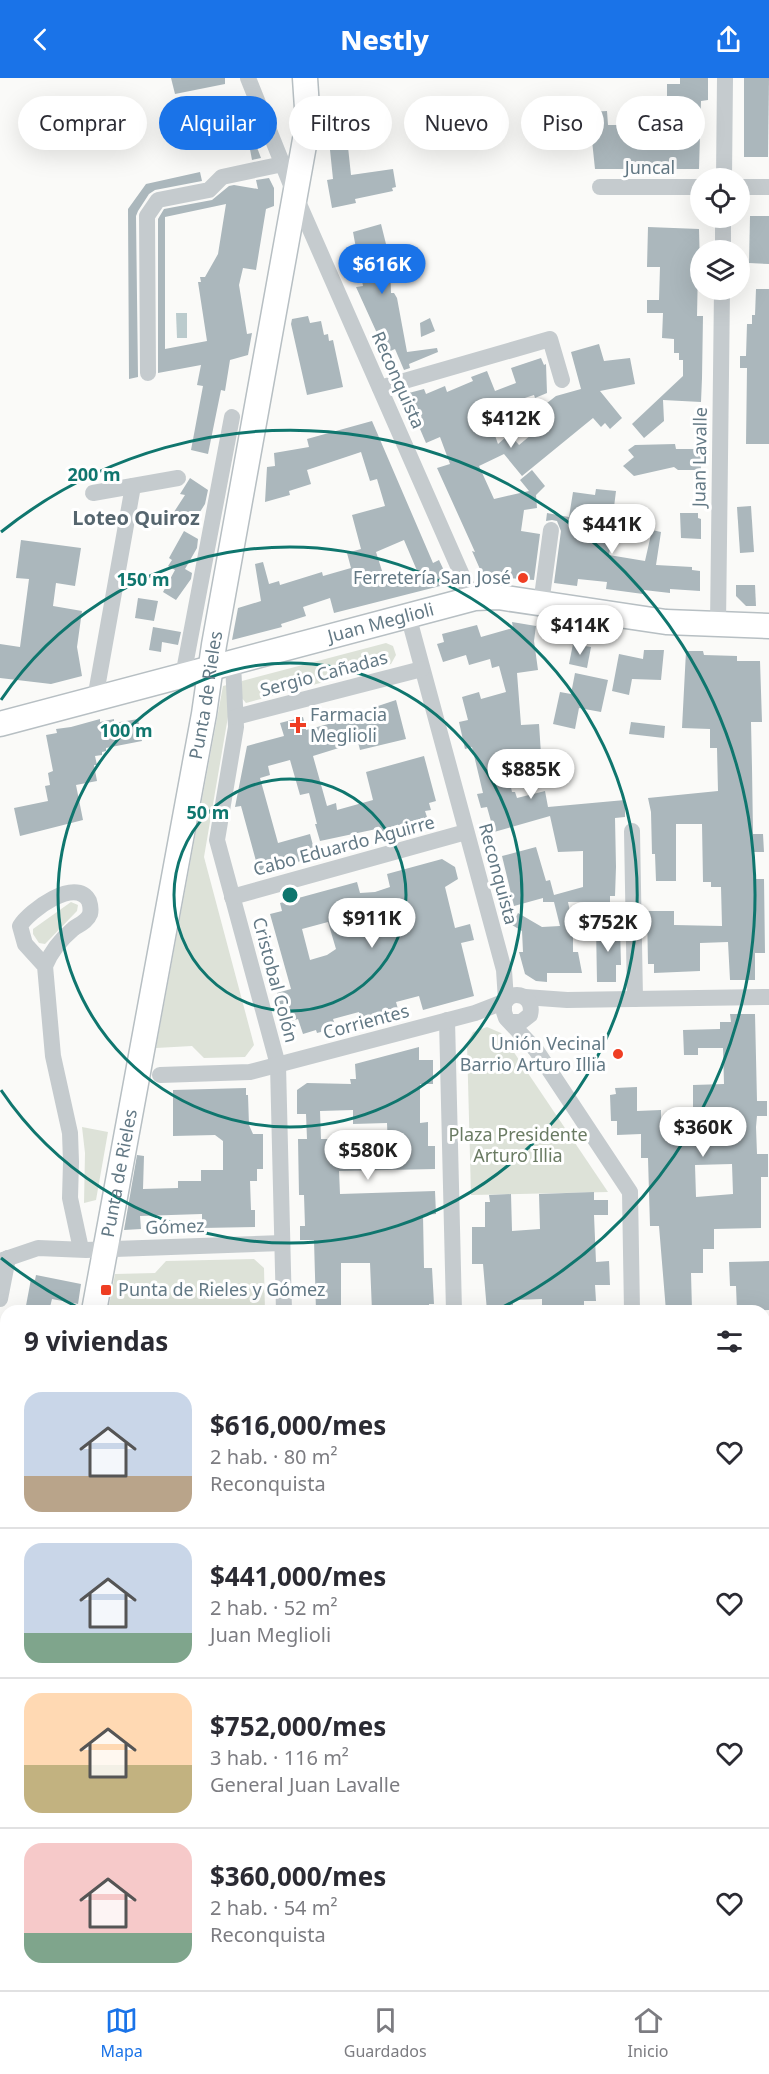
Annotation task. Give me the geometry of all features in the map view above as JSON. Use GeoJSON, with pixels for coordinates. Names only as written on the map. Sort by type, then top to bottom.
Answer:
{"type":"FeatureCollection","features":[{"type":"Feature","properties":{"kind":"street","name":"Reconquista"},"geometry":{"type":"LineString","coordinates":[[248,78],[295,195],[472,598]]}},
{"type":"Feature","properties":{"kind":"street","name":"Punta de Rieles"},"geometry":{"type":"LineString","coordinates":[[95,1305],[222,665],[308,123],[305,78]]}},
{"type":"Feature","properties":{"kind":"street"},"geometry":{"type":"LineString","coordinates":[[724,168],[725,78]]}},
{"type":"Feature","properties":{"kind":"street"},"geometry":{"type":"LineString","coordinates":[[148,373],[147,216],[158,200],[209,190],[222,177],[283,164]]}},
{"type":"Feature","properties":{"kind":"street","name":"Juncal"},"geometry":{"type":"LineString","coordinates":[[600,187],[690,187]]}},
{"type":"Feature","properties":{"kind":"street"},"geometry":{"type":"LineString","coordinates":[[750,187],[769,187]]}},
{"type":"Feature","properties":{"kind":"street","name":"Juan Lavalle"},"geometry":{"type":"LineString","coordinates":[[718,625],[722,300]]}},
{"type":"Feature","properties":{"kind":"street"},"geometry":{"type":"LineString","coordinates":[[380,388],[550,339],[562,380]]}},
{"type":"Feature","properties":{"kind":"street"},"geometry":{"type":"LineString","coordinates":[[183,676],[232,417]]}},
{"type":"Feature","properties":{"kind":"street"},"geometry":{"type":"LineString","coordinates":[[93,493],[178,478]]}},
{"type":"Feature","properties":{"kind":"street"},"geometry":{"type":"LineString","coordinates":[[94,699],[133,486]]}},
{"type":"Feature","properties":{"kind":"street"},"geometry":{"type":"LineString","coordinates":[[541,604],[551,530]]}},
{"type":"Feature","properties":{"kind":"street","name":"Juan Meglioli"},"geometry":{"type":"LineString","coordinates":[[0,724],[472,598],[498,597],[666,622],[769,626]]}},
{"type":"Feature","properties":{"kind":"street","name":"Reconquista"},"geometry":{"type":"LineString","coordinates":[[408,615],[504,970],[517,1007],[536,1050],[630,1192],[632,1305]]}},
{"type":"Feature","properties":{"kind":"street","name":"Cristobal Colón"},"geometry":{"type":"LineString","coordinates":[[222,665],[236,717],[217,840],[278,1065],[284,1305]]}},
{"type":"Feature","properties":{"kind":"street","name":"Sergio Cañadas"},"geometry":{"type":"LineString","coordinates":[[236,717],[422,669]]}},
{"type":"Feature","properties":{"kind":"street"},"geometry":{"type":"LineString","coordinates":[[632,831],[635,999]]}},
{"type":"Feature","properties":{"kind":"street","name":"Cabo Eduardo Aguirre"},"geometry":{"type":"LineString","coordinates":[[232,897],[466,832]]}},
{"type":"Feature","properties":{"kind":"street"},"geometry":{"type":"LineString","coordinates":[[45,966],[25,944],[20,926],[24,918],[67,892],[84,893],[90,903],[90,914],[52,951],[45,966],[53,1056],[70,1133],[69,1198],[81,1249]]}},
{"type":"Feature","properties":{"kind":"street","name":"Corrientes"},"geometry":{"type":"LineString","coordinates":[[160,1075],[250,1072],[476,1013],[567,1000],[769,997]]}},
{"type":"Feature","properties":{"kind":"street"},"geometry":{"type":"LineString","coordinates":[[447,1020],[454,1305]]}},
{"type":"Feature","properties":{"kind":"street","name":"Gómez"},"geometry":{"type":"LineString","coordinates":[[4,1260],[38,1248],[105,1249],[282,1243]]}},
{"type":"Feature","properties":{"kind":"street"},"geometry":{"type":"LineString","coordinates":[[0,1299],[4,1260]]}},
{"type":"Feature","properties":{"kind":"green space"},"geometry":{"type":"Polygon","coordinates":[[[386,643],[393,646],[396,655],[391,664],[246,703],[240,696],[242,681],[386,643]]]}},
{"type":"Feature","properties":{"kind":"green space"},"geometry":{"type":"Polygon","coordinates":[[[227,685],[231,699],[204,857],[254,1045],[245,1057],[204,1058],[192,1046],[156,1048],[223,686],[227,685]]]}},
{"type":"Feature","properties":{"kind":"green space"},"geometry":{"type":"Polygon","coordinates":[[[71,902],[78,905],[77,911],[45,944],[39,943],[33,934],[33,929],[71,902]]]}},
{"type":"Feature","properties":{"kind":"green space","name":"Plaza Presidente Arturo Illia"},"geometry":{"type":"Polygon","coordinates":[[[487,1027],[501,1033],[608,1192],[471,1195],[467,1043],[473,1032],[487,1027]]]}},
{"type":"Feature","properties":{"kind":"green space"},"geometry":{"type":"Polygon","coordinates":[[[82,1127],[108,1132],[96,1200],[84,1203],[85,1153],[82,1127]]]}},
{"type":"Feature","properties":{"kind":"green space"},"geometry":{"type":"Polygon","coordinates":[[[254,1259],[264,1268],[265,1305],[109,1305],[115,1274],[155,1273],[166,1261],[254,1259]]]}},
{"type":"Feature","properties":{"kind":"shaded area"},"geometry":{"type":"Polygon","coordinates":[[[176,313],[187,313],[187,338],[177,338],[176,313]]]}},
{"type":"Feature","properties":{"kind":"building"},"geometry":{"type":"Polygon","coordinates":[[[171,78],[225,78],[225,84],[175,94],[171,78]]]}},
{"type":"Feature","properties":{"kind":"building"},"geometry":{"type":"Polygon","coordinates":[[[680,78],[708,78],[708,100],[705,100],[705,96],[667,96],[667,84],[680,84],[680,78]]]}},
{"type":"Feature","properties":{"kind":"building"},"geometry":{"type":"Polygon","coordinates":[[[744,78],[769,78],[768,157],[744,157],[744,78]]]}},
{"type":"Feature","properties":{"kind":"building"},"geometry":{"type":"Polygon","coordinates":[[[604,111],[607,111],[608,125],[616,125],[616,150],[700,150],[699,168],[595,169],[593,150],[604,150],[604,111]]]}},
{"type":"Feature","properties":{"kind":"building"},"geometry":{"type":"Polygon","coordinates":[[[250,150],[258,150],[261,158],[252,160],[250,150]]]}},
{"type":"Feature","properties":{"kind":"building"},"geometry":{"type":"Polygon","coordinates":[[[330,150],[348,150],[351,175],[393,169],[396,187],[392,188],[393,191],[355,199],[356,203],[332,208],[327,180],[333,179],[330,150]]]}},
{"type":"Feature","properties":{"kind":"building"},"geometry":{"type":"Polygon","coordinates":[[[200,172],[202,181],[155,190],[149,194],[136,216],[138,377],[129,379],[128,209],[146,184],[200,172]]]}},
{"type":"Feature","properties":{"kind":"building"},"geometry":{"type":"Polygon","coordinates":[[[269,178],[274,188],[274,206],[266,209],[256,270],[243,268],[239,285],[247,334],[252,333],[248,355],[230,360],[225,391],[221,390],[208,454],[191,450],[203,386],[197,385],[201,365],[158,373],[158,219],[164,209],[212,200],[229,186],[258,189],[256,180],[269,178]],[[226,204],[165,217],[165,349],[207,341],[198,282],[201,282],[200,277],[205,277],[218,254],[226,204]]]}},
{"type":"Feature","properties":{"kind":"building"},"geometry":{"type":"Polygon","coordinates":[[[750,216],[769,216],[769,264],[750,263],[750,216]]]}},
{"type":"Feature","properties":{"kind":"building"},"geometry":{"type":"Polygon","coordinates":[[[381,224],[390,260],[391,293],[394,293],[397,298],[407,352],[437,348],[438,352],[409,364],[410,368],[404,370],[395,349],[386,353],[356,287],[363,286],[353,232],[381,224]]]}},
{"type":"Feature","properties":{"kind":"building"},"geometry":{"type":"Polygon","coordinates":[[[648,227],[699,229],[699,240],[690,240],[690,300],[697,300],[697,316],[703,316],[701,402],[663,400],[664,421],[644,438],[632,424],[683,376],[683,360],[679,360],[679,353],[674,353],[674,339],[662,338],[663,313],[647,313],[647,300],[659,300],[660,267],[647,267],[648,227]]]}},
{"type":"Feature","properties":{"kind":"building"},"geometry":{"type":"Polygon","coordinates":[[[756,289],[769,289],[769,444],[746,444],[747,368],[740,368],[740,356],[746,356],[747,324],[752,324],[752,315],[755,315],[756,289]]]}},
{"type":"Feature","properties":{"kind":"building"},"geometry":{"type":"Polygon","coordinates":[[[308,316],[310,323],[321,321],[324,335],[328,334],[329,341],[333,340],[343,387],[307,395],[291,324],[292,319],[308,316]]]}},
{"type":"Feature","properties":{"kind":"building"},"geometry":{"type":"Polygon","coordinates":[[[430,318],[435,331],[421,337],[420,323],[430,318]]]}},
{"type":"Feature","properties":{"kind":"building"},"geometry":{"type":"Polygon","coordinates":[[[599,344],[604,361],[630,358],[635,384],[600,391],[622,418],[610,429],[605,423],[601,427],[593,418],[522,476],[504,454],[479,466],[494,499],[529,491],[520,480],[532,470],[545,486],[536,495],[537,508],[524,510],[521,531],[540,534],[534,580],[483,576],[472,551],[475,552],[437,468],[450,464],[440,437],[426,443],[405,394],[424,389],[426,394],[445,386],[447,392],[473,381],[471,377],[487,371],[495,391],[516,383],[511,368],[541,358],[544,365],[546,364],[547,393],[500,406],[502,411],[488,416],[498,444],[507,436],[519,445],[543,425],[538,410],[556,396],[581,389],[571,352],[599,344]]]}},
{"type":"Feature","properties":{"kind":"building"},"geometry":{"type":"Polygon","coordinates":[[[372,421],[433,563],[439,560],[448,579],[444,585],[334,613],[330,598],[303,607],[306,616],[281,624],[282,627],[232,640],[238,608],[261,601],[255,564],[263,562],[269,584],[279,581],[280,585],[322,572],[323,576],[351,568],[347,553],[361,549],[352,515],[385,506],[377,479],[370,481],[361,452],[307,470],[311,484],[289,491],[290,495],[265,502],[267,467],[275,466],[274,453],[309,447],[307,439],[372,421]],[[404,540],[376,552],[384,577],[389,576],[391,581],[418,573],[404,540]]]}},
{"type":"Feature","properties":{"kind":"building"},"geometry":{"type":"Polygon","coordinates":[[[675,444],[676,449],[700,449],[701,470],[678,470],[674,467],[634,476],[623,466],[634,457],[628,450],[635,445],[675,444]]]}},
{"type":"Feature","properties":{"kind":"building"},"geometry":{"type":"Polygon","coordinates":[[[190,478],[208,490],[205,504],[193,523],[174,512],[185,495],[180,494],[190,478]]]}},
{"type":"Feature","properties":{"kind":"building"},"geometry":{"type":"Polygon","coordinates":[[[596,489],[616,491],[614,507],[602,505],[601,509],[589,507],[586,531],[612,535],[609,555],[645,561],[652,530],[661,532],[656,565],[692,567],[692,570],[700,571],[700,591],[670,589],[670,593],[644,590],[643,594],[606,589],[607,582],[578,579],[577,586],[554,583],[561,531],[557,521],[546,521],[547,513],[569,517],[573,492],[595,495],[596,489]]]}},
{"type":"Feature","properties":{"kind":"building"},"geometry":{"type":"Polygon","coordinates":[[[751,506],[754,552],[740,553],[737,507],[751,506]]]}},
{"type":"Feature","properties":{"kind":"building"},"geometry":{"type":"Polygon","coordinates":[[[680,513],[698,513],[698,518],[701,519],[701,539],[681,538],[680,513]]]}},
{"type":"Feature","properties":{"kind":"building"},"geometry":{"type":"Polygon","coordinates":[[[184,531],[198,539],[197,548],[185,569],[192,573],[191,579],[176,600],[163,592],[175,570],[168,566],[172,560],[169,558],[184,531]]]}},
{"type":"Feature","properties":{"kind":"building"},"geometry":{"type":"Polygon","coordinates":[[[21,540],[81,548],[75,586],[56,583],[53,606],[82,611],[77,647],[82,676],[51,684],[0,678],[0,644],[20,647],[29,579],[16,578],[21,540]]]}},
{"type":"Feature","properties":{"kind":"building"},"geometry":{"type":"Polygon","coordinates":[[[736,585],[755,585],[756,606],[746,606],[736,596],[736,585]]]}},
{"type":"Feature","properties":{"kind":"building"},"geometry":{"type":"Polygon","coordinates":[[[138,598],[158,601],[154,621],[135,618],[138,598]]]}},
{"type":"Feature","properties":{"kind":"building"},"geometry":{"type":"Polygon","coordinates":[[[512,622],[536,626],[534,641],[538,670],[517,673],[521,725],[539,724],[541,754],[504,756],[512,792],[515,792],[517,798],[545,791],[548,807],[625,800],[625,817],[615,818],[615,896],[610,896],[610,902],[568,902],[573,926],[573,952],[578,952],[582,973],[547,973],[547,982],[536,981],[525,974],[519,952],[523,952],[522,931],[512,925],[518,913],[542,927],[560,926],[554,902],[543,902],[543,898],[514,906],[502,856],[536,847],[546,881],[550,880],[554,895],[583,887],[583,851],[558,852],[550,816],[494,832],[487,807],[481,808],[477,794],[483,793],[472,747],[465,749],[459,722],[468,720],[462,697],[479,692],[481,699],[506,692],[499,666],[492,668],[490,659],[469,665],[466,655],[443,662],[437,644],[444,642],[442,634],[477,625],[481,637],[513,628],[512,622]]]}},
{"type":"Feature","properties":{"kind":"building"},"geometry":{"type":"Polygon","coordinates":[[[153,627],[181,632],[178,645],[162,642],[161,652],[149,650],[153,627]]]}},
{"type":"Feature","properties":{"kind":"building"},"geometry":{"type":"Polygon","coordinates":[[[573,644],[591,647],[587,668],[569,664],[573,644]]]}},
{"type":"Feature","properties":{"kind":"building"},"geometry":{"type":"Polygon","coordinates":[[[644,650],[664,650],[661,680],[632,679],[629,695],[612,691],[619,654],[643,659],[644,650]]]}},
{"type":"Feature","properties":{"kind":"building"},"geometry":{"type":"Polygon","coordinates":[[[686,651],[703,651],[704,655],[737,656],[737,661],[760,661],[762,722],[751,722],[753,834],[763,834],[764,852],[754,852],[754,879],[764,879],[765,953],[755,953],[755,980],[730,980],[728,942],[700,943],[700,971],[654,973],[654,964],[648,964],[647,911],[674,911],[674,925],[722,926],[721,887],[711,887],[711,882],[703,882],[702,824],[676,824],[676,881],[656,881],[655,854],[652,854],[651,812],[648,798],[718,791],[717,748],[710,748],[710,729],[682,728],[686,651]]]}},
{"type":"Feature","properties":{"kind":"building"},"geometry":{"type":"Polygon","coordinates":[[[575,673],[608,680],[601,712],[579,708],[575,729],[553,724],[560,692],[571,694],[575,673]]]}},
{"type":"Feature","properties":{"kind":"building"},"geometry":{"type":"Polygon","coordinates":[[[396,700],[406,739],[360,750],[358,742],[313,756],[327,806],[336,803],[337,810],[373,800],[366,772],[424,756],[436,801],[429,803],[431,810],[425,811],[430,826],[384,839],[381,828],[320,841],[309,793],[300,795],[290,760],[268,766],[270,775],[260,778],[278,843],[310,834],[316,857],[259,872],[241,806],[235,807],[247,746],[284,736],[280,723],[303,717],[306,730],[373,712],[372,708],[396,700]]]}},
{"type":"Feature","properties":{"kind":"building"},"geometry":{"type":"Polygon","coordinates":[[[100,719],[100,722],[114,719],[114,723],[138,719],[142,741],[106,748],[102,755],[95,756],[97,781],[76,785],[83,820],[20,836],[14,808],[48,801],[45,786],[50,785],[48,773],[53,771],[46,735],[57,733],[56,729],[100,719]]]}},
{"type":"Feature","properties":{"kind":"building"},"geometry":{"type":"Polygon","coordinates":[[[631,722],[665,726],[664,738],[629,734],[631,722]]]}},
{"type":"Feature","properties":{"kind":"building"},"geometry":{"type":"Polygon","coordinates":[[[442,859],[455,867],[458,879],[445,887],[455,928],[470,924],[474,940],[461,943],[474,996],[423,1010],[419,996],[396,1002],[400,1016],[363,1026],[359,1012],[333,1019],[336,1028],[303,1034],[298,1019],[285,1023],[277,993],[291,989],[270,914],[282,911],[280,903],[357,882],[360,893],[375,892],[390,887],[387,874],[442,859]],[[328,922],[302,929],[310,960],[327,955],[336,949],[328,922]]]}},
{"type":"Feature","properties":{"kind":"building"},"geometry":{"type":"Polygon","coordinates":[[[596,926],[620,926],[621,965],[616,965],[616,982],[597,982],[596,926]]]}},
{"type":"Feature","properties":{"kind":"building"},"geometry":{"type":"Polygon","coordinates":[[[730,1014],[755,1014],[757,1101],[767,1101],[767,1116],[757,1116],[756,1127],[757,1154],[768,1154],[768,1177],[761,1177],[761,1228],[714,1229],[714,1249],[703,1249],[703,1273],[691,1273],[692,1305],[666,1305],[659,1226],[650,1226],[648,1158],[641,1158],[641,1134],[617,1135],[617,1121],[611,1121],[610,1095],[616,1094],[615,1088],[637,1087],[637,1111],[661,1110],[661,1133],[705,1132],[705,1109],[693,1110],[693,1085],[724,1084],[723,1048],[698,1048],[698,1055],[684,1055],[683,1030],[720,1029],[720,1022],[731,1022],[730,1014]],[[732,1164],[695,1165],[696,1197],[733,1194],[732,1164]]]}},
{"type":"Feature","properties":{"kind":"building"},"geometry":{"type":"Polygon","coordinates":[[[419,1047],[419,1060],[433,1060],[433,1084],[420,1084],[420,1123],[428,1122],[428,1146],[435,1146],[435,1169],[339,1171],[340,1194],[435,1191],[436,1214],[423,1215],[424,1268],[432,1268],[434,1304],[372,1305],[370,1263],[341,1263],[341,1305],[316,1305],[314,1240],[300,1240],[300,1226],[305,1226],[304,1195],[299,1195],[298,1139],[307,1139],[306,1114],[297,1114],[297,1090],[307,1083],[351,1084],[350,1079],[356,1079],[355,1064],[419,1047]],[[353,1110],[320,1111],[321,1139],[344,1139],[344,1135],[359,1135],[359,1147],[388,1147],[387,1123],[353,1124],[353,1110]]]}},
{"type":"Feature","properties":{"kind":"building"},"geometry":{"type":"Polygon","coordinates":[[[246,1088],[249,1125],[253,1134],[263,1134],[263,1169],[257,1169],[257,1181],[250,1181],[251,1210],[255,1210],[255,1227],[202,1228],[202,1214],[140,1216],[141,1229],[124,1230],[137,1155],[144,1156],[143,1189],[178,1188],[178,1181],[201,1181],[201,1170],[223,1170],[223,1141],[215,1135],[173,1136],[173,1090],[246,1088]]]}},
{"type":"Feature","properties":{"kind":"building"},"geometry":{"type":"Polygon","coordinates":[[[594,1192],[594,1200],[608,1200],[608,1215],[594,1215],[596,1262],[609,1261],[610,1285],[595,1285],[596,1301],[584,1301],[584,1305],[542,1305],[542,1299],[513,1300],[513,1305],[486,1305],[483,1264],[472,1264],[472,1227],[485,1227],[485,1202],[490,1202],[489,1195],[511,1194],[512,1231],[540,1229],[539,1194],[594,1192]]]}},
{"type":"Feature","properties":{"kind":"building"},"geometry":{"type":"Polygon","coordinates":[[[769,1261],[769,1305],[737,1305],[736,1286],[730,1286],[729,1262],[769,1261]]]}},
{"type":"Feature","properties":{"kind":"building"},"geometry":{"type":"Polygon","coordinates":[[[36,1275],[81,1284],[78,1304],[52,1299],[50,1305],[26,1305],[31,1279],[35,1280],[36,1275]]]}},
{"type":"Feature","properties":{"kind":"place","name":"Ferretería San José"},"geometry":{"type":"Point","coordinates":[523,578]}},
{"type":"Feature","properties":{"kind":"place","name":"Farmacia Meglioli"},"geometry":{"type":"Point","coordinates":[298,725]}},
{"type":"Feature","properties":{"kind":"place","name":"Unión Vecinal Barrio Arturo Illia"},"geometry":{"type":"Point","coordinates":[618,1054]}},
{"type":"Feature","properties":{"kind":"place","name":"Punta de Rieles y Gómez"},"geometry":{"type":"Point","coordinates":[106,1290]}},
{"type":"Feature","properties":{"kind":"district","name":"Loteo Quiroz"},"geometry":{"type":"Point","coordinates":[136,518]}}]}
